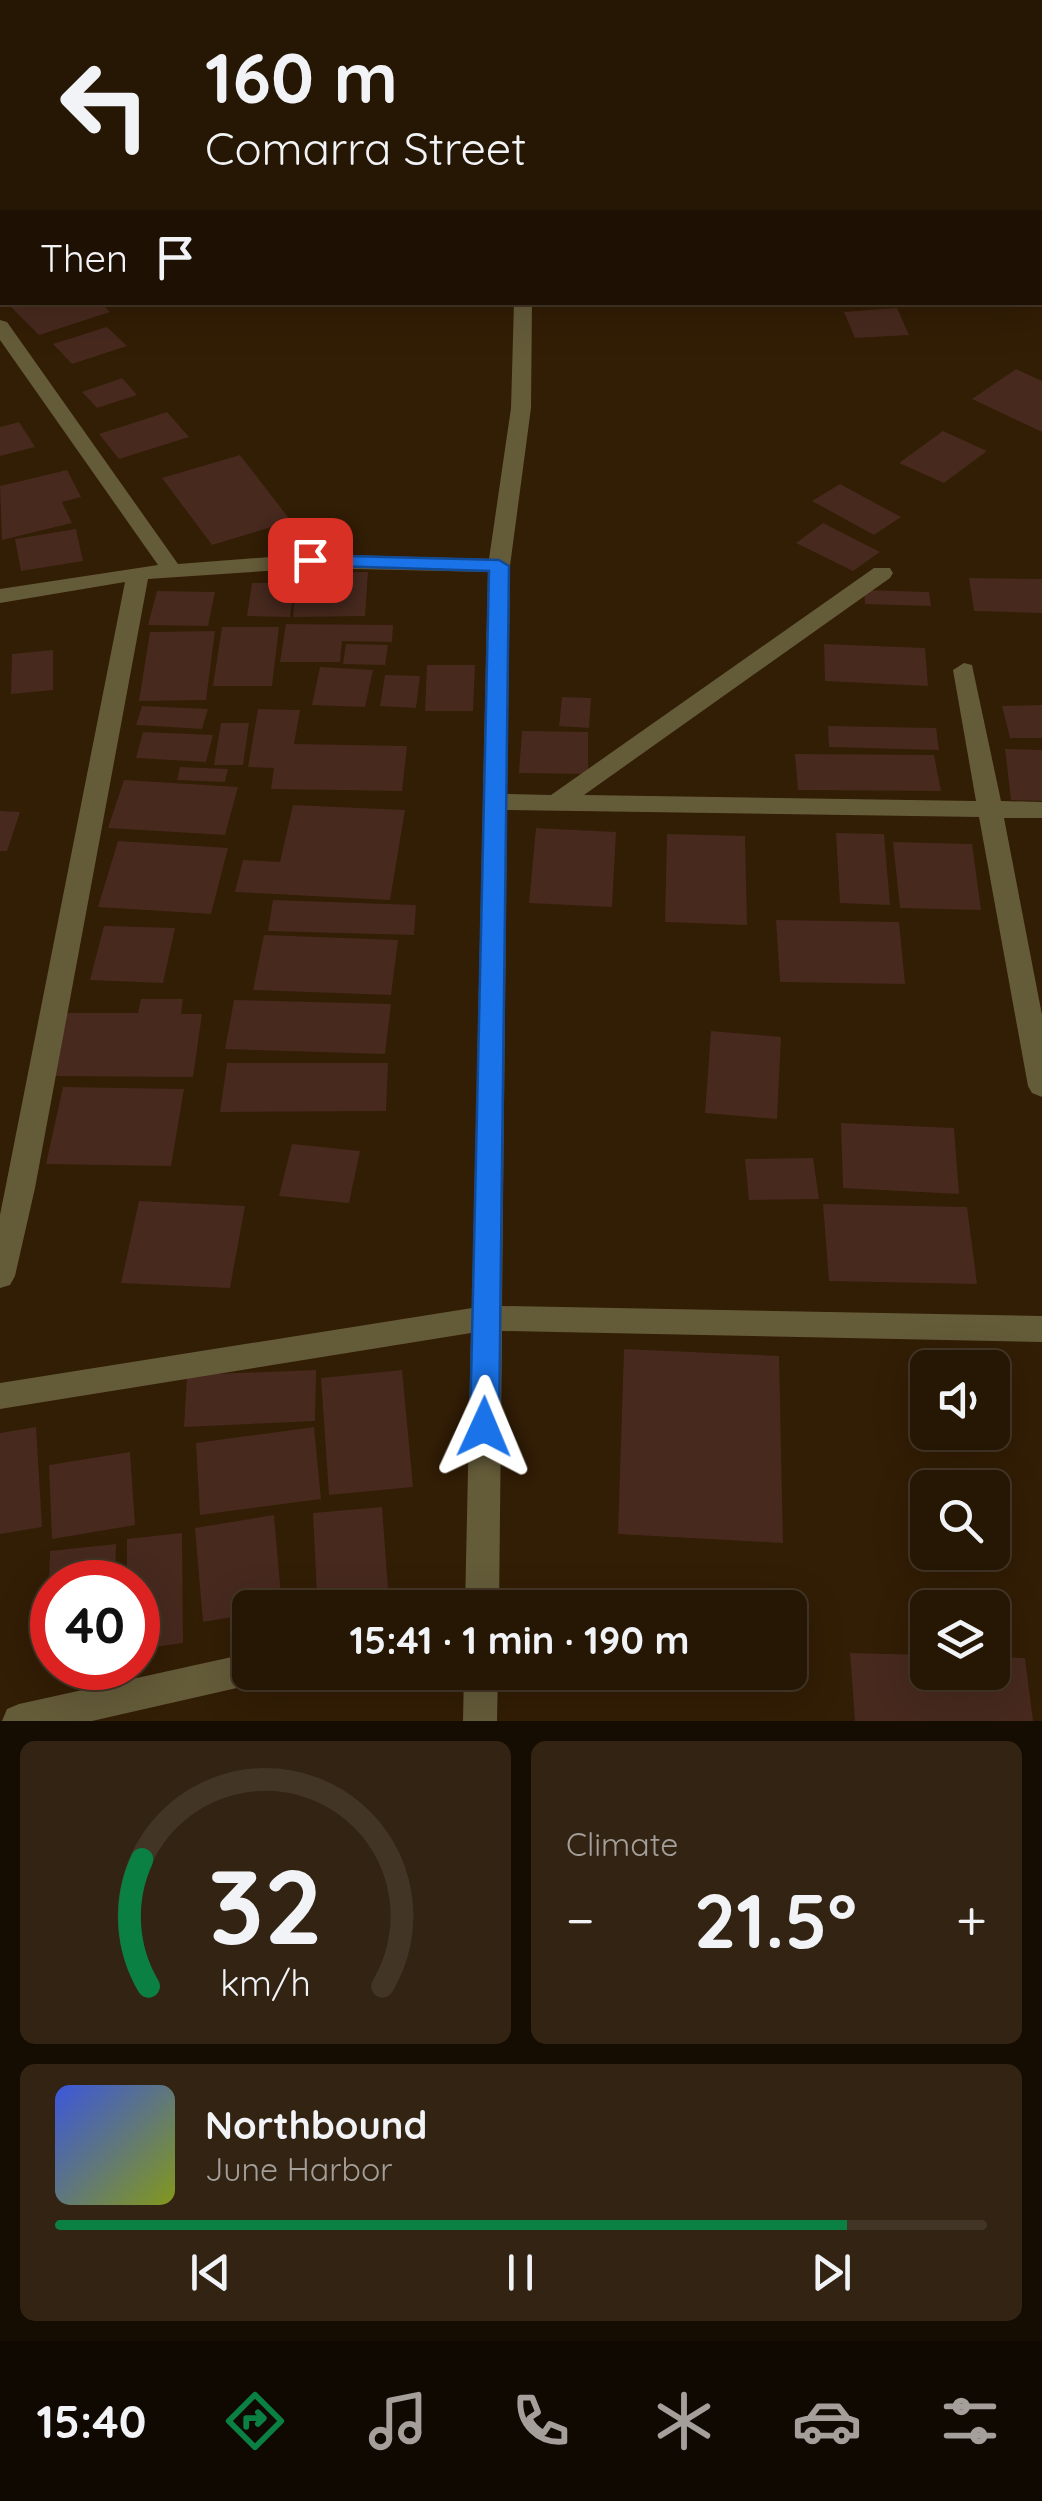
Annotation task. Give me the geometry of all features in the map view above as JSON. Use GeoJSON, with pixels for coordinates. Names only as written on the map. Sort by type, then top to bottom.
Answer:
{"type":"FeatureCollection","features":[{"type":"Feature","properties":{"kind":"street"},"geometry":{"type":"LineString","coordinates":[[482,1590],[499,566],[521,408],[524,305]]}},
{"type":"Feature","properties":{"kind":"street"},"geometry":{"type":"LineString","coordinates":[[0,326],[172,570]]}},
{"type":"Feature","properties":{"kind":"street"},"geometry":{"type":"LineString","coordinates":[[0,596],[138,573],[310,560],[499,566]]}},
{"type":"Feature","properties":{"kind":"street"},"geometry":{"type":"LineString","coordinates":[[0,1276],[138,573]]}},
{"type":"Feature","properties":{"kind":"street"},"geometry":{"type":"LineString","coordinates":[[557,802],[882,573]]}},
{"type":"Feature","properties":{"kind":"street"},"geometry":{"type":"LineString","coordinates":[[964,670],[1042,1086]]}},
{"type":"Feature","properties":{"kind":"street"},"geometry":{"type":"LineString","coordinates":[[498,802],[1042,810]]}},
{"type":"Feature","properties":{"kind":"street"},"geometry":{"type":"LineString","coordinates":[[0,1396],[486,1318],[1042,1330]]}},
{"type":"Feature","properties":{"kind":"street"},"geometry":{"type":"LineString","coordinates":[[19,1721],[232,1673]]}},
{"type":"Feature","properties":{"kind":"street"},"geometry":{"type":"LineString","coordinates":[[480,1721],[481,1690]]}},
{"type":"Feature","properties":{"kind":"building"},"geometry":{"type":"Polygon","coordinates":[[[103,305],[110,312],[39,335],[10,306],[103,305]]]}},
{"type":"Feature","properties":{"kind":"building"},"geometry":{"type":"Polygon","coordinates":[[[897,308],[909,335],[855,338],[844,312],[897,308]]]}},
{"type":"Feature","properties":{"kind":"building"},"geometry":{"type":"Polygon","coordinates":[[[107,327],[127,346],[72,364],[53,344],[107,327]]]}},
{"type":"Feature","properties":{"kind":"building"},"geometry":{"type":"Polygon","coordinates":[[[1016,369],[1042,381],[1042,432],[972,399],[1016,369]]]}},
{"type":"Feature","properties":{"kind":"building"},"geometry":{"type":"Polygon","coordinates":[[[122,378],[137,395],[97,408],[82,392],[122,378]]]}},
{"type":"Feature","properties":{"kind":"building"},"geometry":{"type":"Polygon","coordinates":[[[167,412],[189,437],[119,459],[99,434],[167,412]]]}},
{"type":"Feature","properties":{"kind":"building"},"geometry":{"type":"Polygon","coordinates":[[[19,422],[35,447],[0,456],[0,427],[19,422]]]}},
{"type":"Feature","properties":{"kind":"building"},"geometry":{"type":"Polygon","coordinates":[[[943,431],[987,451],[944,483],[899,463],[943,431]]]}},
{"type":"Feature","properties":{"kind":"building"},"geometry":{"type":"Polygon","coordinates":[[[240,455],[291,521],[212,545],[162,478],[240,455]]]}},
{"type":"Feature","properties":{"kind":"building"},"geometry":{"type":"Polygon","coordinates":[[[67,470],[81,497],[62,502],[72,523],[2,540],[0,486],[67,470]]]}},
{"type":"Feature","properties":{"kind":"building"},"geometry":{"type":"Polygon","coordinates":[[[840,484],[901,517],[874,535],[812,501],[840,484]]]}},
{"type":"Feature","properties":{"kind":"building"},"geometry":{"type":"Polygon","coordinates":[[[823,523],[880,552],[853,571],[796,543],[823,523]]]}},
{"type":"Feature","properties":{"kind":"building"},"geometry":{"type":"Polygon","coordinates":[[[76,529],[83,561],[21,571],[15,539],[76,529]]]}},
{"type":"Feature","properties":{"kind":"building"},"geometry":{"type":"Polygon","coordinates":[[[368,572],[365,616],[293,617],[297,573],[368,572]]]}},
{"type":"Feature","properties":{"kind":"building"},"geometry":{"type":"Polygon","coordinates":[[[969,578],[1042,579],[1042,613],[974,611],[969,578]]]}},
{"type":"Feature","properties":{"kind":"building"},"geometry":{"type":"Polygon","coordinates":[[[252,583],[295,583],[290,617],[247,616],[252,583]]]}},
{"type":"Feature","properties":{"kind":"building"},"geometry":{"type":"Polygon","coordinates":[[[864,590],[929,592],[931,606],[865,604],[864,590]]]}},
{"type":"Feature","properties":{"kind":"building"},"geometry":{"type":"Polygon","coordinates":[[[157,591],[215,592],[208,626],[148,625],[157,591]]]}},
{"type":"Feature","properties":{"kind":"building"},"geometry":{"type":"Polygon","coordinates":[[[286,624],[393,625],[392,642],[342,641],[340,662],[280,662],[286,624]]]}},
{"type":"Feature","properties":{"kind":"building"},"geometry":{"type":"Polygon","coordinates":[[[222,627],[279,627],[272,686],[213,686],[222,627]]]}},
{"type":"Feature","properties":{"kind":"building"},"geometry":{"type":"Polygon","coordinates":[[[215,631],[206,700],[139,701],[150,632],[215,631]]]}},
{"type":"Feature","properties":{"kind":"building"},"geometry":{"type":"Polygon","coordinates":[[[346,644],[388,645],[385,665],[343,664],[346,644]]]}},
{"type":"Feature","properties":{"kind":"building"},"geometry":{"type":"Polygon","coordinates":[[[824,644],[925,648],[928,686],[825,681],[824,644]]]}},
{"type":"Feature","properties":{"kind":"building"},"geometry":{"type":"Polygon","coordinates":[[[53,650],[53,690],[11,694],[12,654],[53,650]]]}},
{"type":"Feature","properties":{"kind":"building"},"geometry":{"type":"Polygon","coordinates":[[[427,665],[475,665],[473,711],[425,711],[427,665]]]}},
{"type":"Feature","properties":{"kind":"building"},"geometry":{"type":"Polygon","coordinates":[[[320,667],[373,670],[365,707],[312,705],[320,667]]]}},
{"type":"Feature","properties":{"kind":"building"},"geometry":{"type":"Polygon","coordinates":[[[385,675],[420,676],[416,708],[380,706],[385,675]]]}},
{"type":"Feature","properties":{"kind":"building"},"geometry":{"type":"Polygon","coordinates":[[[562,697],[591,698],[589,728],[559,726],[562,697]]]}},
{"type":"Feature","properties":{"kind":"building"},"geometry":{"type":"Polygon","coordinates":[[[1042,705],[1042,738],[1010,738],[1002,706],[1042,705]]]}},
{"type":"Feature","properties":{"kind":"building"},"geometry":{"type":"Polygon","coordinates":[[[142,706],[208,709],[202,729],[136,725],[142,706]]]}},
{"type":"Feature","properties":{"kind":"building"},"geometry":{"type":"Polygon","coordinates":[[[258,709],[300,710],[294,744],[407,746],[402,791],[271,789],[274,768],[248,767],[258,709]]]}},
{"type":"Feature","properties":{"kind":"building"},"geometry":{"type":"Polygon","coordinates":[[[221,723],[249,723],[243,765],[214,765],[221,723]]]}},
{"type":"Feature","properties":{"kind":"building"},"geometry":{"type":"Polygon","coordinates":[[[828,726],[936,728],[939,750],[829,747],[828,726]]]}},
{"type":"Feature","properties":{"kind":"building"},"geometry":{"type":"Polygon","coordinates":[[[522,731],[588,732],[588,774],[519,773],[522,731]]]}},
{"type":"Feature","properties":{"kind":"building"},"geometry":{"type":"Polygon","coordinates":[[[143,732],[213,735],[206,762],[136,758],[143,732]]]}},
{"type":"Feature","properties":{"kind":"building"},"geometry":{"type":"Polygon","coordinates":[[[1005,749],[1042,750],[1042,801],[1011,800],[1005,749]]]}},
{"type":"Feature","properties":{"kind":"building"},"geometry":{"type":"Polygon","coordinates":[[[795,754],[934,755],[941,791],[798,790],[795,754]]]}},
{"type":"Feature","properties":{"kind":"building"},"geometry":{"type":"Polygon","coordinates":[[[180,767],[228,769],[225,782],[177,780],[180,767]]]}},
{"type":"Feature","properties":{"kind":"building"},"geometry":{"type":"Polygon","coordinates":[[[124,780],[238,787],[225,835],[108,828],[124,780]]]}},
{"type":"Feature","properties":{"kind":"building"},"geometry":{"type":"Polygon","coordinates":[[[293,805],[405,810],[390,900],[235,892],[243,860],[280,862],[293,805]]]}},
{"type":"Feature","properties":{"kind":"building"},"geometry":{"type":"Polygon","coordinates":[[[0,811],[20,812],[7,851],[0,851],[0,811]]]}},
{"type":"Feature","properties":{"kind":"building"},"geometry":{"type":"Polygon","coordinates":[[[536,828],[616,832],[612,907],[529,903],[536,828]]]}},
{"type":"Feature","properties":{"kind":"building"},"geometry":{"type":"Polygon","coordinates":[[[836,833],[884,834],[890,905],[840,903],[836,833]]]}},
{"type":"Feature","properties":{"kind":"building"},"geometry":{"type":"Polygon","coordinates":[[[667,834],[745,836],[747,925],[665,922],[667,834]]]}},
{"type":"Feature","properties":{"kind":"building"},"geometry":{"type":"Polygon","coordinates":[[[118,841],[228,848],[211,914],[98,907],[118,841]]]}},
{"type":"Feature","properties":{"kind":"building"},"geometry":{"type":"Polygon","coordinates":[[[893,842],[972,844],[981,910],[900,908],[893,842]]]}},
{"type":"Feature","properties":{"kind":"building"},"geometry":{"type":"Polygon","coordinates":[[[273,900],[416,905],[414,935],[268,931],[273,900]]]}},
{"type":"Feature","properties":{"kind":"building"},"geometry":{"type":"Polygon","coordinates":[[[776,920],[899,922],[905,984],[780,982],[776,920]]]}},
{"type":"Feature","properties":{"kind":"building"},"geometry":{"type":"Polygon","coordinates":[[[104,926],[175,928],[163,983],[90,980],[104,926]]]}},
{"type":"Feature","properties":{"kind":"building"},"geometry":{"type":"Polygon","coordinates":[[[264,935],[398,940],[391,995],[253,990],[264,935]]]}},
{"type":"Feature","properties":{"kind":"building"},"geometry":{"type":"Polygon","coordinates":[[[141,999],[183,999],[181,1014],[202,1014],[193,1077],[53,1076],[66,1013],[138,1013],[141,999]]]}},
{"type":"Feature","properties":{"kind":"building"},"geometry":{"type":"Polygon","coordinates":[[[234,1000],[391,1004],[385,1054],[225,1049],[234,1000]]]}},
{"type":"Feature","properties":{"kind":"building"},"geometry":{"type":"Polygon","coordinates":[[[711,1031],[781,1037],[777,1119],[705,1113],[711,1031]]]}},
{"type":"Feature","properties":{"kind":"building"},"geometry":{"type":"Polygon","coordinates":[[[227,1063],[388,1063],[386,1111],[220,1112],[227,1063]]]}},
{"type":"Feature","properties":{"kind":"building"},"geometry":{"type":"Polygon","coordinates":[[[63,1087],[184,1089],[171,1166],[46,1164],[63,1087]]]}},
{"type":"Feature","properties":{"kind":"building"},"geometry":{"type":"Polygon","coordinates":[[[841,1123],[954,1128],[959,1194],[843,1188],[841,1123]]]}},
{"type":"Feature","properties":{"kind":"building"},"geometry":{"type":"Polygon","coordinates":[[[292,1144],[360,1151],[349,1203],[279,1196],[292,1144]]]}},
{"type":"Feature","properties":{"kind":"building"},"geometry":{"type":"Polygon","coordinates":[[[813,1158],[819,1199],[749,1200],[745,1159],[813,1158]]]}},
{"type":"Feature","properties":{"kind":"building"},"geometry":{"type":"Polygon","coordinates":[[[139,1201],[245,1206],[230,1288],[121,1283],[139,1201]]]}},
{"type":"Feature","properties":{"kind":"building"},"geometry":{"type":"Polygon","coordinates":[[[823,1204],[967,1207],[977,1284],[829,1281],[823,1204]]]}},
{"type":"Feature","properties":{"kind":"building"},"geometry":{"type":"Polygon","coordinates":[[[624,1349],[779,1356],[783,1543],[618,1534],[624,1349]]]}},
{"type":"Feature","properties":{"kind":"building"},"geometry":{"type":"Polygon","coordinates":[[[316,1370],[315,1421],[184,1427],[187,1375],[316,1370]]]}},
{"type":"Feature","properties":{"kind":"building"},"geometry":{"type":"Polygon","coordinates":[[[402,1370],[413,1487],[329,1495],[321,1378],[402,1370]]]}},
{"type":"Feature","properties":{"kind":"building"},"geometry":{"type":"Polygon","coordinates":[[[36,1427],[42,1527],[0,1534],[0,1433],[36,1427]]]}},
{"type":"Feature","properties":{"kind":"building"},"geometry":{"type":"Polygon","coordinates":[[[314,1427],[321,1499],[200,1515],[196,1443],[314,1427]]]}},
{"type":"Feature","properties":{"kind":"building"},"geometry":{"type":"Polygon","coordinates":[[[130,1452],[135,1525],[52,1539],[49,1465],[130,1452]]]}},
{"type":"Feature","properties":{"kind":"building"},"geometry":{"type":"Polygon","coordinates":[[[382,1507],[388,1588],[317,1590],[313,1513],[382,1507]]]}},
{"type":"Feature","properties":{"kind":"building"},"geometry":{"type":"Polygon","coordinates":[[[274,1515],[280,1590],[232,1590],[232,1617],[203,1622],[195,1528],[274,1515]]]}},
{"type":"Feature","properties":{"kind":"building"},"geometry":{"type":"Polygon","coordinates":[[[182,1533],[183,1643],[160,1646],[160,1560],[127,1560],[127,1539],[182,1533]]]}},
{"type":"Feature","properties":{"kind":"building"},"geometry":{"type":"Polygon","coordinates":[[[116,1544],[116,1560],[50,1560],[50,1551],[116,1544]]]}},
{"type":"Feature","properties":{"kind":"building"},"geometry":{"type":"Polygon","coordinates":[[[850,1653],[910,1655],[910,1690],[1010,1690],[1010,1658],[1025,1658],[1033,1721],[855,1721],[850,1653]]]}},
{"type":"Feature","properties":{"kind":"route"},"geometry":{"type":"LineString","coordinates":[[310,560],[499,566],[498,802],[484,1427]]}}]}
